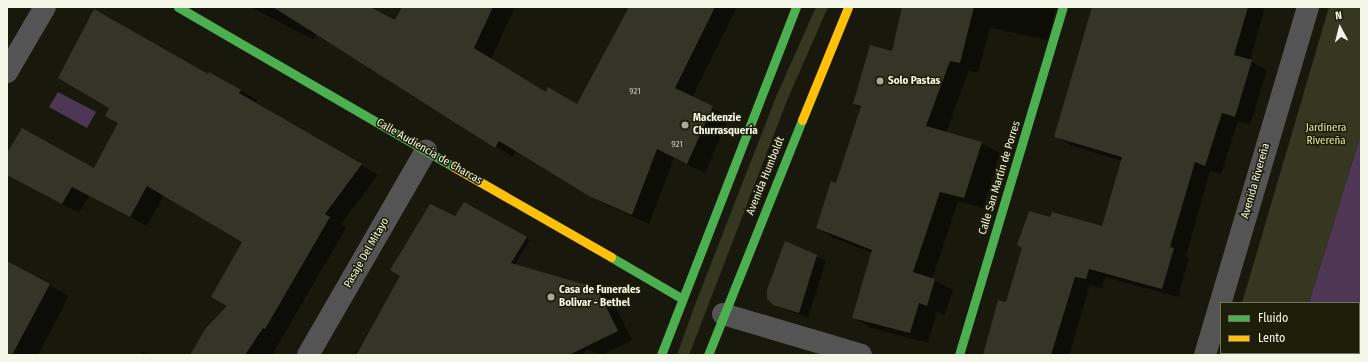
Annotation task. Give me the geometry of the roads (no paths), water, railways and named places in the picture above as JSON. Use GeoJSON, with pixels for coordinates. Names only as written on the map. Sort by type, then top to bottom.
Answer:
{"type":"FeatureCollection","features":[{"type":"Feature","properties":{"kind":"street"},"geometry":{"type":"LineString","coordinates":[[7,72],[45,7]]}},
{"type":"Feature","properties":{"kind":"street","name":"Calle Audiencia de Charcas"},"geometry":{"type":"LineString","coordinates":[[178,7],[681,298]]}},
{"type":"Feature","properties":{"kind":"street"},"geometry":{"type":"LineString","coordinates":[[662,355],[681,298],[796,7]]}},
{"type":"Feature","properties":{"kind":"street","name":"Avenida Humboldt"},"geometry":{"type":"LineString","coordinates":[[708,355],[848,7]]}},
{"type":"Feature","properties":{"kind":"street","name":"Calle San Martín de Porres"},"geometry":{"type":"LineString","coordinates":[[959,355],[1064,7]]}},
{"type":"Feature","properties":{"kind":"street","name":"Avenida Rivereña"},"geometry":{"type":"LineString","coordinates":[[1221,302],[1308,7]]}},
{"type":"Feature","properties":{"kind":"street","name":"Pasaje Del Mitayo"},"geometry":{"type":"LineString","coordinates":[[308,355],[426,150]]}},
{"type":"Feature","properties":{"kind":"street","name":"Avenida Rivereña"},"geometry":{"type":"LineString","coordinates":[[1205,355],[1220,304]]}},
{"type":"Feature","properties":{"kind":"street"},"geometry":{"type":"LineString","coordinates":[[724,314],[861,355]]}},
{"type":"Feature","properties":{"kind":"place","name":"Solo Pastas"},"geometry":{"type":"Point","coordinates":[880,81]}},
{"type":"Feature","properties":{"kind":"place","name":"Mackenzie Churrasquería"},"geometry":{"type":"Point","coordinates":[685,125]}},
{"type":"Feature","properties":{"kind":"place","name":"Casa de Funerales Bolivar - Bethel"},"geometry":{"type":"Point","coordinates":[551,297]}},
{"type":"Feature","properties":{"kind":"park label","name":"Jardinera Rivereña"},"geometry":{"type":"Point","coordinates":[1326,135]}}]}
